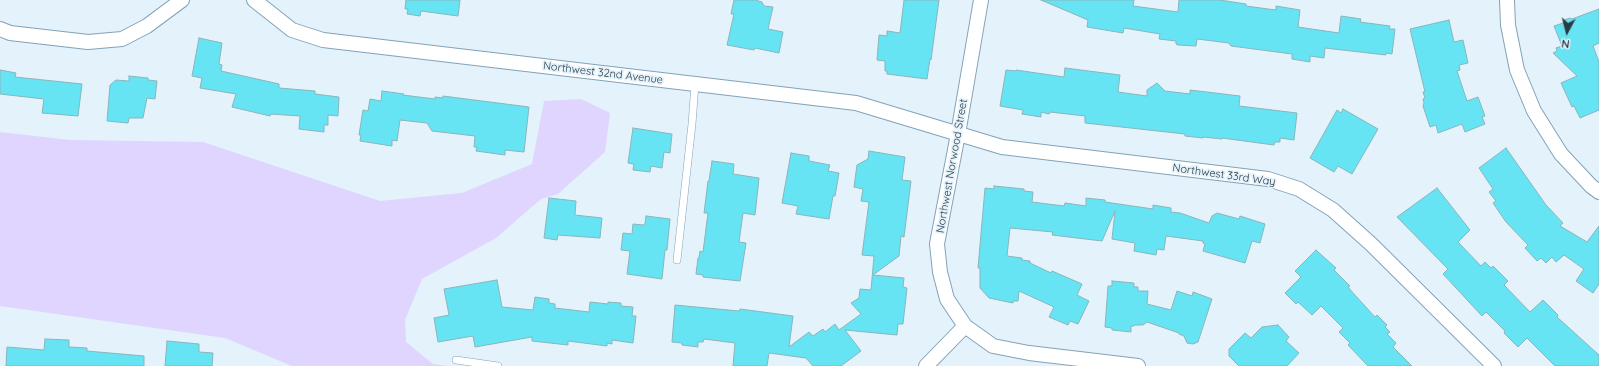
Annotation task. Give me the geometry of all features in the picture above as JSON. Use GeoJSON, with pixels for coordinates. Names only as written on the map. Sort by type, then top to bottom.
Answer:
{"type":"FeatureCollection","features":[{"type":"Feature","properties":{"kind":"street"},"geometry":{"type":"LineString","coordinates":[[5,31],[88,42],[122,39],[147,26],[182,0]]}},
{"type":"Feature","properties":{"kind":"street","name":"Northwest 32nd Avenue"},"geometry":{"type":"LineString","coordinates":[[254,0],[292,30],[323,40],[856,103],[958,134]]}},
{"type":"Feature","properties":{"kind":"street","name":"Northwest Norwood Street"},"geometry":{"type":"LineString","coordinates":[[965,326],[947,299],[940,272],[937,244],[981,0]]}},
{"type":"Feature","properties":{"kind":"street"},"geometry":{"type":"LineString","coordinates":[[1506,0],[1508,25],[1517,70],[1534,111],[1561,154],[1591,186],[1599,192]]}},
{"type":"Feature","properties":{"kind":"street","name":"Northwest 33rd Way"},"geometry":{"type":"LineString","coordinates":[[958,134],[1002,147],[1268,179],[1298,189],[1333,210],[1371,244],[1494,366]]}},
{"type":"Feature","properties":{"kind":"street"},"geometry":{"type":"LineString","coordinates":[[926,366],[965,326],[993,346],[1029,353],[1138,366]]}},
{"type":"Feature","properties":{"kind":"lane"},"geometry":{"type":"LineString","coordinates":[[677,260],[692,131],[695,84]]}},
{"type":"Feature","properties":{"kind":"lane"},"geometry":{"type":"LineString","coordinates":[[456,360],[498,366]]}},
{"type":"Feature","properties":{"kind":"shaded area"},"geometry":{"type":"Polygon","coordinates":[[[581,99],[610,113],[605,152],[558,194],[541,199],[496,238],[422,279],[405,320],[406,342],[433,364],[447,366],[292,366],[225,338],[0,306],[0,132],[70,140],[203,142],[380,201],[462,193],[532,164],[544,101],[581,99]]]}},
{"type":"Feature","properties":{"kind":"building"},"geometry":{"type":"Polygon","coordinates":[[[406,0],[460,0],[458,16],[421,11],[420,16],[407,14],[408,9],[405,9],[406,0]]]}},
{"type":"Feature","properties":{"kind":"building"},"geometry":{"type":"Polygon","coordinates":[[[734,0],[755,0],[762,2],[764,6],[773,7],[768,29],[783,32],[779,53],[755,48],[754,50],[727,45],[734,14],[731,14],[734,0]]]}},
{"type":"Feature","properties":{"kind":"building"},"geometry":{"type":"Polygon","coordinates":[[[904,0],[939,0],[927,79],[887,74],[887,71],[885,71],[885,61],[877,60],[879,35],[887,36],[887,31],[900,33],[904,0]]]}},
{"type":"Feature","properties":{"kind":"building"},"geometry":{"type":"Polygon","coordinates":[[[1041,0],[1134,0],[1133,6],[1178,12],[1179,0],[1220,0],[1246,4],[1246,6],[1276,10],[1276,6],[1300,10],[1298,27],[1339,33],[1341,16],[1361,19],[1360,22],[1390,26],[1389,29],[1395,29],[1392,54],[1386,53],[1386,55],[1325,48],[1324,58],[1310,56],[1310,62],[1292,59],[1292,54],[1231,46],[1229,43],[1197,39],[1196,46],[1178,45],[1176,44],[1176,41],[1159,39],[1160,34],[1124,28],[1123,33],[1087,27],[1088,20],[1041,0]]]}},
{"type":"Feature","properties":{"kind":"building"},"geometry":{"type":"Polygon","coordinates":[[[1599,9],[1599,43],[1593,46],[1599,62],[1599,110],[1580,118],[1574,106],[1572,107],[1561,83],[1577,76],[1553,53],[1557,51],[1556,48],[1562,46],[1554,26],[1563,23],[1564,20],[1570,18],[1572,19],[1599,9]]]}},
{"type":"Feature","properties":{"kind":"building"},"geometry":{"type":"Polygon","coordinates":[[[1449,20],[1454,42],[1463,40],[1468,63],[1459,65],[1460,70],[1457,71],[1467,101],[1478,97],[1485,116],[1482,117],[1485,124],[1465,132],[1462,124],[1438,133],[1436,125],[1430,127],[1423,106],[1423,99],[1425,98],[1423,92],[1425,92],[1410,29],[1449,20]]]}},
{"type":"Feature","properties":{"kind":"building"},"geometry":{"type":"Polygon","coordinates":[[[199,38],[222,43],[219,64],[222,65],[221,71],[279,84],[279,88],[315,91],[315,94],[339,97],[338,116],[328,115],[328,125],[324,125],[324,132],[299,129],[300,116],[271,114],[270,116],[232,107],[236,94],[200,88],[202,78],[192,76],[199,38]]]}},
{"type":"Feature","properties":{"kind":"building"},"geometry":{"type":"Polygon","coordinates":[[[1065,68],[1120,75],[1118,92],[1147,96],[1147,90],[1157,83],[1165,91],[1190,94],[1190,90],[1240,96],[1239,106],[1297,113],[1294,140],[1280,138],[1280,142],[1275,142],[1274,145],[1222,138],[1185,136],[1185,134],[1085,123],[1085,116],[1050,112],[1049,114],[1041,112],[1041,117],[1022,114],[1023,110],[1000,106],[1006,70],[1064,77],[1065,68]]]}},
{"type":"Feature","properties":{"kind":"building"},"geometry":{"type":"Polygon","coordinates":[[[0,70],[16,73],[15,77],[82,84],[78,116],[42,113],[44,99],[0,94],[0,70]]]}},
{"type":"Feature","properties":{"kind":"building"},"geometry":{"type":"Polygon","coordinates":[[[129,76],[148,78],[148,80],[157,81],[155,99],[147,98],[143,118],[129,118],[128,123],[107,121],[110,85],[116,80],[129,81],[129,76]]]}},
{"type":"Feature","properties":{"kind":"building"},"geometry":{"type":"Polygon","coordinates":[[[382,91],[435,99],[435,97],[443,98],[443,96],[529,107],[524,152],[505,150],[505,155],[476,151],[477,147],[474,147],[475,136],[432,131],[427,123],[400,120],[397,141],[392,140],[392,146],[360,141],[361,135],[359,135],[363,110],[368,111],[370,99],[381,101],[382,91]]]}},
{"type":"Feature","properties":{"kind":"building"},"geometry":{"type":"Polygon","coordinates":[[[1343,109],[1378,129],[1352,174],[1338,166],[1334,172],[1310,158],[1337,110],[1341,113],[1343,109]]]}},
{"type":"Feature","properties":{"kind":"building"},"geometry":{"type":"Polygon","coordinates":[[[633,128],[672,134],[670,153],[664,152],[662,168],[651,166],[650,172],[633,170],[634,164],[628,163],[633,128]]]}},
{"type":"Feature","properties":{"kind":"building"},"geometry":{"type":"Polygon","coordinates":[[[1506,148],[1546,205],[1563,223],[1560,226],[1587,242],[1599,226],[1599,284],[1593,293],[1576,281],[1584,269],[1564,255],[1556,262],[1552,257],[1546,263],[1541,258],[1537,261],[1525,248],[1528,245],[1506,222],[1493,203],[1496,201],[1489,192],[1493,189],[1479,168],[1506,148]]]}},
{"type":"Feature","properties":{"kind":"building"},"geometry":{"type":"Polygon","coordinates":[[[869,151],[905,157],[902,180],[911,181],[904,237],[901,236],[899,256],[873,275],[904,278],[903,287],[907,288],[903,324],[898,324],[897,335],[845,330],[861,351],[841,366],[813,366],[806,358],[769,353],[767,366],[733,366],[735,343],[704,339],[703,342],[698,342],[698,347],[672,342],[675,305],[739,311],[740,309],[793,316],[789,347],[809,332],[813,336],[823,329],[825,332],[835,324],[839,330],[861,314],[851,303],[859,298],[860,289],[871,290],[874,256],[862,255],[869,202],[861,201],[863,189],[854,187],[857,165],[868,159],[869,151]]]}},
{"type":"Feature","properties":{"kind":"building"},"geometry":{"type":"Polygon","coordinates":[[[791,153],[809,156],[809,161],[830,165],[828,171],[839,173],[829,219],[796,214],[798,206],[782,203],[791,153]]]}},
{"type":"Feature","properties":{"kind":"building"},"geometry":{"type":"Polygon","coordinates":[[[712,161],[734,164],[733,174],[759,178],[755,215],[743,213],[739,242],[746,243],[740,281],[703,277],[703,275],[696,274],[700,251],[703,252],[708,213],[704,213],[712,161]]]}},
{"type":"Feature","properties":{"kind":"building"},"geometry":{"type":"Polygon","coordinates":[[[994,186],[1024,189],[1024,191],[1033,192],[1032,202],[1064,206],[1065,203],[1086,206],[1086,198],[1153,209],[1153,205],[1171,208],[1171,212],[1180,213],[1209,223],[1212,216],[1217,213],[1239,219],[1240,216],[1265,224],[1260,243],[1252,241],[1245,263],[1203,251],[1205,244],[1203,241],[1166,236],[1164,250],[1157,249],[1156,255],[1134,251],[1135,243],[1112,239],[1115,211],[1102,241],[1052,235],[1053,232],[1010,228],[1007,256],[1022,258],[1022,260],[1030,261],[1030,263],[1051,273],[1052,271],[1082,284],[1077,295],[1089,301],[1078,324],[1070,321],[1068,325],[1049,317],[1054,307],[1019,291],[1018,301],[1013,301],[1013,303],[989,298],[980,288],[980,268],[978,268],[985,188],[994,189],[994,186]]]}},
{"type":"Feature","properties":{"kind":"building"},"geometry":{"type":"Polygon","coordinates":[[[1437,188],[1470,230],[1458,242],[1481,266],[1485,262],[1491,268],[1493,266],[1508,281],[1504,285],[1530,312],[1543,300],[1558,315],[1557,317],[1599,355],[1599,366],[1555,366],[1527,338],[1518,347],[1504,333],[1505,331],[1486,312],[1482,316],[1443,274],[1448,269],[1397,217],[1437,188]]]}},
{"type":"Feature","properties":{"kind":"building"},"geometry":{"type":"Polygon","coordinates":[[[549,198],[576,201],[575,215],[602,218],[600,238],[558,235],[557,240],[544,238],[549,198]]]}},
{"type":"Feature","properties":{"kind":"building"},"geometry":{"type":"Polygon","coordinates":[[[646,216],[670,219],[662,279],[627,274],[630,251],[621,250],[623,233],[632,234],[633,224],[645,224],[646,216]]]}},
{"type":"Feature","properties":{"kind":"building"},"geometry":{"type":"Polygon","coordinates":[[[1316,250],[1336,268],[1334,270],[1350,286],[1348,287],[1375,317],[1377,315],[1387,325],[1385,327],[1390,332],[1387,334],[1396,343],[1393,347],[1412,366],[1368,366],[1348,345],[1350,343],[1339,332],[1343,328],[1321,306],[1312,315],[1298,302],[1296,304],[1285,293],[1301,277],[1295,271],[1316,250]]]}},
{"type":"Feature","properties":{"kind":"building"},"geometry":{"type":"Polygon","coordinates":[[[497,280],[502,307],[533,310],[535,297],[549,299],[549,303],[555,304],[555,308],[589,312],[590,302],[608,304],[608,302],[621,303],[621,306],[633,307],[632,316],[636,316],[633,343],[612,340],[612,344],[607,343],[607,346],[568,341],[568,345],[532,341],[532,337],[475,347],[473,336],[438,342],[434,318],[449,315],[444,289],[497,280]]]}},
{"type":"Feature","properties":{"kind":"building"},"geometry":{"type":"Polygon","coordinates":[[[1112,281],[1134,283],[1134,287],[1138,287],[1138,291],[1148,291],[1147,304],[1171,310],[1177,291],[1192,296],[1193,292],[1212,299],[1198,342],[1193,344],[1187,343],[1184,336],[1179,333],[1147,322],[1143,325],[1131,326],[1131,332],[1112,330],[1112,328],[1105,327],[1108,286],[1112,286],[1112,281]]]}},
{"type":"Feature","properties":{"kind":"building"},"geometry":{"type":"Polygon","coordinates":[[[1278,325],[1289,337],[1286,341],[1299,353],[1287,366],[1239,366],[1229,356],[1229,349],[1245,333],[1251,338],[1262,327],[1278,325]]]}},
{"type":"Feature","properties":{"kind":"building"},"geometry":{"type":"Polygon","coordinates":[[[45,339],[69,340],[69,347],[87,348],[87,351],[144,356],[144,366],[6,366],[7,347],[44,350],[45,339]]]}},
{"type":"Feature","properties":{"kind":"building"},"geometry":{"type":"Polygon","coordinates":[[[167,341],[199,344],[199,352],[213,353],[212,366],[165,366],[167,341]]]}}]}
